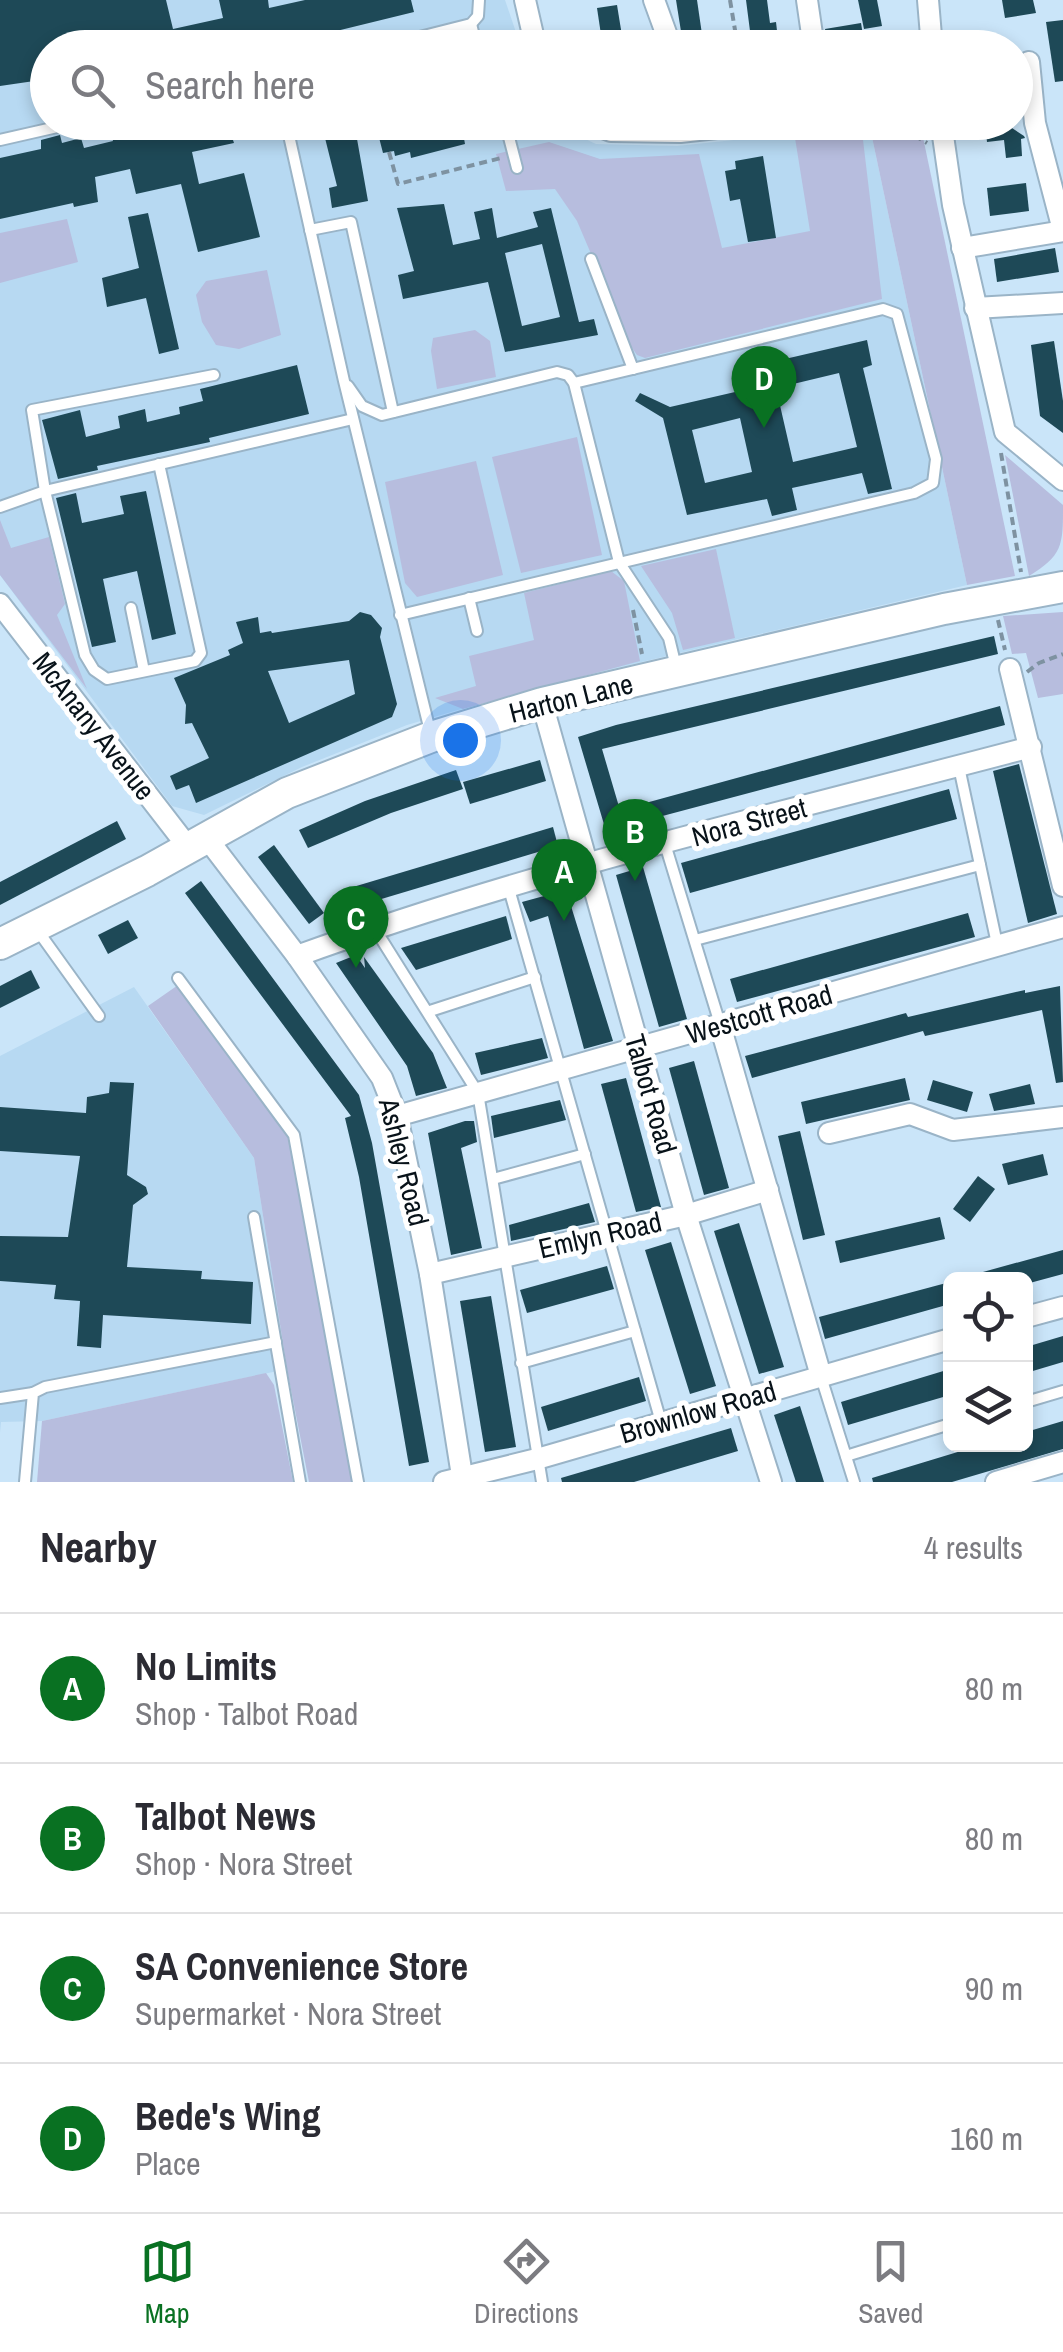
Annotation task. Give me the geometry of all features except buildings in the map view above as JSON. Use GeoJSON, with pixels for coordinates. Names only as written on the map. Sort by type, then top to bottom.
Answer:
{"type":"FeatureCollection","features":[{"type":"Feature","properties":{"kind":"street"},"geometry":{"type":"LineString","coordinates":[[526,0],[532,30]]}},
{"type":"Feature","properties":{"kind":"street"},"geometry":{"type":"LineString","coordinates":[[654,0],[665,30]]}},
{"type":"Feature","properties":{"kind":"street"},"geometry":{"type":"LineString","coordinates":[[807,0],[811,30]]}},
{"type":"Feature","properties":{"kind":"street"},"geometry":{"type":"LineString","coordinates":[[928,0],[930,30]]}},
{"type":"Feature","properties":{"kind":"street"},"geometry":{"type":"LineString","coordinates":[[962,248],[1063,230],[1033,116]]}},
{"type":"Feature","properties":{"kind":"street"},"geometry":{"type":"LineString","coordinates":[[944,140],[962,248],[1004,432],[1063,480]]}},
{"type":"Feature","properties":{"kind":"street"},"geometry":{"type":"LineString","coordinates":[[975,308],[1063,302]]}},
{"type":"Feature","properties":{"kind":"street","name":"Harton Lane"},"geometry":{"type":"LineString","coordinates":[[0,944],[324,776],[431,737],[542,703],[1063,587]]}},
{"type":"Feature","properties":{"kind":"street","name":"McAnany Avenue"},"geometry":{"type":"LineString","coordinates":[[0,604],[197,842]]}},
{"type":"Feature","properties":{"kind":"street"},"geometry":{"type":"LineString","coordinates":[[1010,669],[1063,886]]}},
{"type":"Feature","properties":{"kind":"street","name":"Talbot Road"},"geometry":{"type":"LineString","coordinates":[[542,703],[686,1215],[771,1482]]}},
{"type":"Feature","properties":{"kind":"street","name":"Nora Street"},"geometry":{"type":"LineString","coordinates":[[297,956],[375,928],[585,865],[1031,747]]}},
{"type":"Feature","properties":{"kind":"street","name":"Ashley Road"},"geometry":{"type":"LineString","coordinates":[[197,842],[297,956],[382,1078],[397,1116],[430,1274],[457,1481]]}},
{"type":"Feature","properties":{"kind":"street","name":"Westcott Road"},"geometry":{"type":"LineString","coordinates":[[397,1116],[1063,927]]}},
{"type":"Feature","properties":{"kind":"street"},"geometry":{"type":"LineString","coordinates":[[720,1025],[821,1376]]}},
{"type":"Feature","properties":{"kind":"street"},"geometry":{"type":"LineString","coordinates":[[829,1133],[910,1114],[953,1130],[1063,1117]]}},
{"type":"Feature","properties":{"kind":"street","name":"Emlyn Road"},"geometry":{"type":"LineString","coordinates":[[430,1274],[686,1215],[768,1190]]}},
{"type":"Feature","properties":{"kind":"street"},"geometry":{"type":"LineString","coordinates":[[1033,1316],[1063,1307]]}},
{"type":"Feature","properties":{"kind":"street","name":"Brownlow Road"},"geometry":{"type":"LineString","coordinates":[[457,1481],[943,1341]]}},
{"type":"Feature","properties":{"kind":"street"},"geometry":{"type":"LineString","coordinates":[[996,1482],[1063,1462]]}},
{"type":"Feature","properties":{"kind":"lane"},"geometry":{"type":"LineString","coordinates":[[447,30],[471,24],[478,16],[480,0]]}},
{"type":"Feature","properties":{"kind":"lane"},"geometry":{"type":"LineString","coordinates":[[471,24],[472,30]]}},
{"type":"Feature","properties":{"kind":"lane"},"geometry":{"type":"LineString","coordinates":[[0,140],[30,133]]}},
{"type":"Feature","properties":{"kind":"lane"},"geometry":{"type":"LineString","coordinates":[[290,140],[344,382],[431,737]]}},
{"type":"Feature","properties":{"kind":"lane"},"geometry":{"type":"LineString","coordinates":[[510,140],[516,168]]}},
{"type":"Feature","properties":{"kind":"lane"},"geometry":{"type":"LineString","coordinates":[[310,230],[352,222],[393,412]]}},
{"type":"Feature","properties":{"kind":"lane"},"geometry":{"type":"LineString","coordinates":[[591,259],[632,368]]}},
{"type":"Feature","properties":{"kind":"lane"},"geometry":{"type":"LineString","coordinates":[[400,615],[914,494],[934,483],[936,459],[897,314],[884,310],[574,384]]}},
{"type":"Feature","properties":{"kind":"lane"},"geometry":{"type":"LineString","coordinates":[[344,382],[362,406],[382,414],[557,372],[568,375],[574,384],[619,562],[669,638],[677,672]]}},
{"type":"Feature","properties":{"kind":"lane"},"geometry":{"type":"LineString","coordinates":[[159,464],[201,653],[195,661],[107,678],[94,670],[85,655],[46,490],[32,410],[214,376]]}},
{"type":"Feature","properties":{"kind":"lane"},"geometry":{"type":"LineString","coordinates":[[0,506],[46,490],[353,419]]}},
{"type":"Feature","properties":{"kind":"lane"},"geometry":{"type":"LineString","coordinates":[[469,598],[477,631]]}},
{"type":"Feature","properties":{"kind":"lane"},"geometry":{"type":"LineString","coordinates":[[131,608],[144,671]]}},
{"type":"Feature","properties":{"kind":"lane"},"geometry":{"type":"LineString","coordinates":[[958,766],[997,944]]}},
{"type":"Feature","properties":{"kind":"lane"},"geometry":{"type":"LineString","coordinates":[[666,844],[720,1025]]}},
{"type":"Feature","properties":{"kind":"lane"},"geometry":{"type":"LineString","coordinates":[[695,940],[980,865]]}},
{"type":"Feature","properties":{"kind":"lane"},"geometry":{"type":"LineString","coordinates":[[509,888],[661,1422]]}},
{"type":"Feature","properties":{"kind":"lane"},"geometry":{"type":"LineString","coordinates":[[35,926],[99,1016]]}},
{"type":"Feature","properties":{"kind":"lane"},"geometry":{"type":"LineString","coordinates":[[375,928],[478,1094],[542,1482]]}},
{"type":"Feature","properties":{"kind":"lane"},"geometry":{"type":"LineString","coordinates":[[178,978],[294,1135],[358,1482]]}},
{"type":"Feature","properties":{"kind":"lane"},"geometry":{"type":"LineString","coordinates":[[430,1011],[534,978]]}},
{"type":"Feature","properties":{"kind":"lane"},"geometry":{"type":"LineString","coordinates":[[492,1180],[585,1154]]}},
{"type":"Feature","properties":{"kind":"lane"},"geometry":{"type":"LineString","coordinates":[[254,1217],[300,1482]]}},
{"type":"Feature","properties":{"kind":"lane"},"geometry":{"type":"LineString","coordinates":[[521,1363],[635,1330]]}},
{"type":"Feature","properties":{"kind":"lane"},"geometry":{"type":"LineString","coordinates":[[0,1398],[276,1342]]}},
{"type":"Feature","properties":{"kind":"lane"},"geometry":{"type":"LineString","coordinates":[[821,1376],[854,1482]]}},
{"type":"Feature","properties":{"kind":"lane"},"geometry":{"type":"LineString","coordinates":[[1033,1400],[1063,1390]]}},
{"type":"Feature","properties":{"kind":"lane"},"geometry":{"type":"LineString","coordinates":[[25,1482],[32,1393]]}},
{"type":"Feature","properties":{"kind":"lane"},"geometry":{"type":"LineString","coordinates":[[846,1456],[943,1426]]}},
{"type":"Feature","properties":{"kind":"path"},"geometry":{"type":"LineString","coordinates":[[730,0],[735,30]]}},
{"type":"Feature","properties":{"kind":"path"},"geometry":{"type":"LineString","coordinates":[[921,140],[946,155]]}},
{"type":"Feature","properties":{"kind":"path"},"geometry":{"type":"LineString","coordinates":[[389,152],[398,184],[513,154]]}},
{"type":"Feature","properties":{"kind":"path"},"geometry":{"type":"LineString","coordinates":[[1004,432],[1000,445],[1023,582]]}},
{"type":"Feature","properties":{"kind":"path"},"geometry":{"type":"LineString","coordinates":[[626,572],[646,679]]}},
{"type":"Feature","properties":{"kind":"path"},"geometry":{"type":"LineString","coordinates":[[994,600],[1010,669]]}},
{"type":"Feature","properties":{"kind":"path"},"geometry":{"type":"LineString","coordinates":[[1017,694],[1024,674],[1063,654]]}},
{"type":"Feature","properties":{"kind":"shaded area"},"geometry":{"type":"Polygon","coordinates":[[[0,0],[505,0],[515,30],[30,30],[30,140],[587,140],[596,144],[677,146],[734,140],[873,140],[967,585],[540,686],[407,725],[302,767],[204,815],[172,806],[0,575],[0,0]]]}},
{"type":"Feature","properties":{"kind":"shaded area"},"geometry":{"type":"Polygon","coordinates":[[[795,140],[863,140],[882,299],[645,358],[630,345],[577,221],[555,189],[506,191],[496,154],[549,142],[600,159],[699,154],[722,248],[810,231],[795,140]]]}},
{"type":"Feature","properties":{"kind":"shaded area"},"geometry":{"type":"Polygon","coordinates":[[[873,140],[924,140],[1015,576],[967,585],[873,140]]]}},
{"type":"Feature","properties":{"kind":"shaded area"},"geometry":{"type":"Polygon","coordinates":[[[67,219],[78,262],[0,283],[0,233],[67,219]]]}},
{"type":"Feature","properties":{"kind":"shaded area"},"geometry":{"type":"Polygon","coordinates":[[[267,270],[281,335],[239,349],[216,345],[202,322],[196,295],[206,281],[267,270]]]}},
{"type":"Feature","properties":{"kind":"shaded area"},"geometry":{"type":"Polygon","coordinates":[[[475,330],[490,341],[496,377],[437,389],[431,351],[433,338],[475,330]]]}},
{"type":"Feature","properties":{"kind":"shaded area"},"geometry":{"type":"Polygon","coordinates":[[[577,437],[602,555],[521,573],[492,457],[577,437]]]}},
{"type":"Feature","properties":{"kind":"shaded area"},"geometry":{"type":"Polygon","coordinates":[[[1005,455],[1063,505],[1059,548],[1049,562],[1029,576],[1005,455]]]}},
{"type":"Feature","properties":{"kind":"shaded area"},"geometry":{"type":"Polygon","coordinates":[[[476,461],[503,575],[417,597],[405,583],[385,482],[476,461]]]}},
{"type":"Feature","properties":{"kind":"shaded area"},"geometry":{"type":"Polygon","coordinates":[[[0,520],[11,548],[49,537],[65,604],[57,615],[87,689],[0,575],[0,520]]]}},
{"type":"Feature","properties":{"kind":"shaded area"},"geometry":{"type":"Polygon","coordinates":[[[716,549],[735,638],[683,650],[672,613],[641,566],[716,549]]]}},
{"type":"Feature","properties":{"kind":"shaded area"},"geometry":{"type":"Polygon","coordinates":[[[611,571],[624,581],[640,661],[463,709],[435,698],[476,686],[469,656],[534,640],[524,593],[611,571]]]}},
{"type":"Feature","properties":{"kind":"shaded area"},"geometry":{"type":"Polygon","coordinates":[[[1063,612],[1063,694],[1038,698],[1026,653],[1012,654],[1003,616],[1063,612]]]}},
{"type":"Feature","properties":{"kind":"shaded area"},"geometry":{"type":"Polygon","coordinates":[[[181,983],[294,1135],[358,1482],[309,1482],[254,1158],[148,1006],[181,983]]]}},
{"type":"Feature","properties":{"kind":"shaded area"},"geometry":{"type":"Polygon","coordinates":[[[134,987],[254,1158],[287,1369],[42,1421],[1,1422],[0,1433],[0,1056],[134,987]]]}},
{"type":"Feature","properties":{"kind":"shaded area"},"geometry":{"type":"Polygon","coordinates":[[[266,1373],[274,1385],[293,1482],[37,1482],[42,1421],[266,1373]]]}},
{"type":"Feature","properties":{"kind":"place","name":"Bede's Wing"},"geometry":{"type":"Point","coordinates":[764,428]}},
{"type":"Feature","properties":{"kind":"place","name":"Talbot News"},"geometry":{"type":"Point","coordinates":[635,881]}},
{"type":"Feature","properties":{"kind":"place","name":"No Limits"},"geometry":{"type":"Point","coordinates":[564,921]}},
{"type":"Feature","properties":{"kind":"place","name":"SA Convenience Store"},"geometry":{"type":"Point","coordinates":[356,968]}}]}
